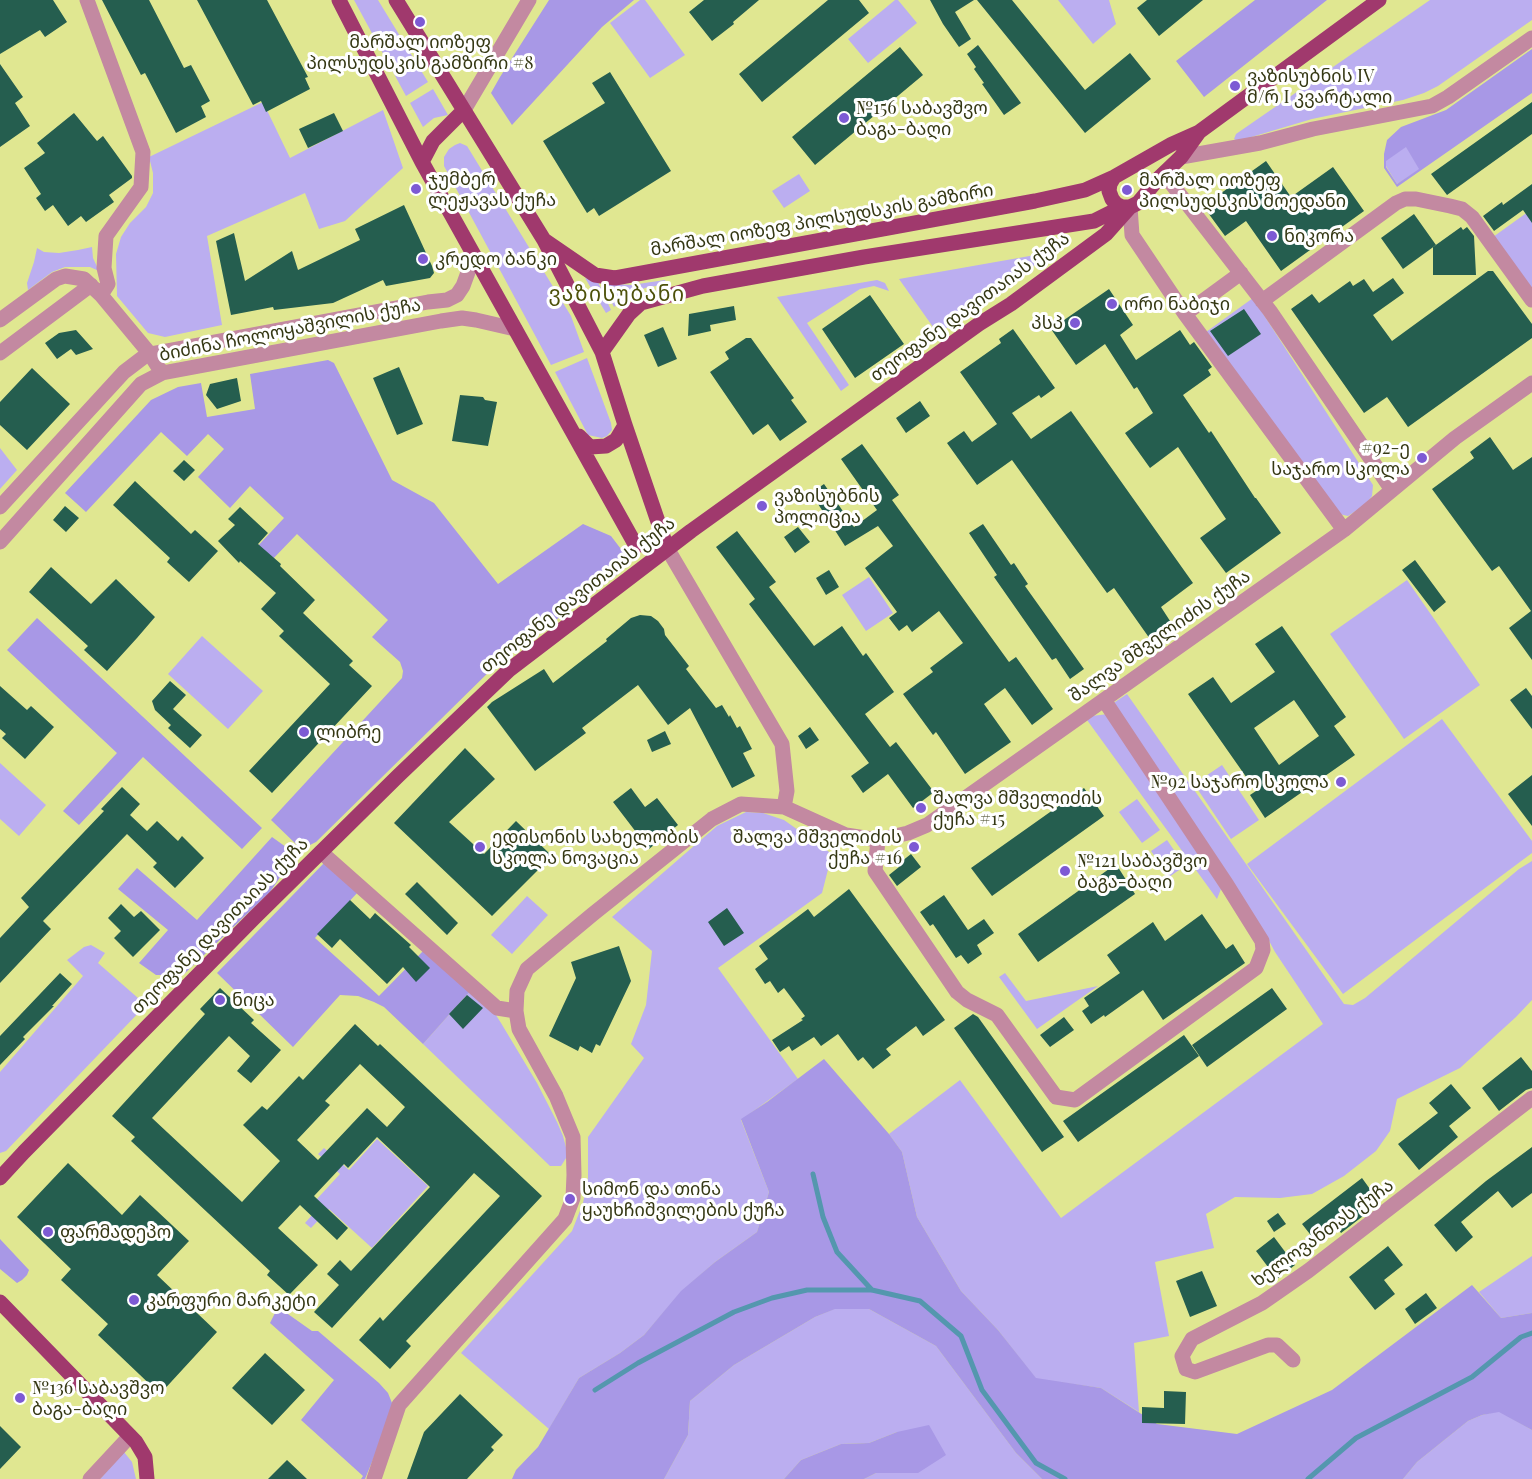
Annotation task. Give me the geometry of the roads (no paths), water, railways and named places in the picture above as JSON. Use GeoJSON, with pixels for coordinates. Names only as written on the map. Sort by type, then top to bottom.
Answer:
{"type":"FeatureCollection","features":[{"type":"Feature","properties":{"kind":"main road"},"geometry":{"type":"LineString","coordinates":[[339,0],[422,162],[635,544],[668,548]]}},
{"type":"Feature","properties":{"kind":"main road","name":"მარშალ იოზეფ პილსუდსკის გამზირი"},"geometry":{"type":"LineString","coordinates":[[396,0],[544,240],[602,352],[668,548]]}},
{"type":"Feature","properties":{"kind":"main road"},"geometry":{"type":"LineString","coordinates":[[1126,207],[1116,204],[1109,192],[1110,184],[1117,175],[1172,144],[1199,132],[1379,0]]}},
{"type":"Feature","properties":{"kind":"main road"},"geometry":{"type":"LineString","coordinates":[[422,162],[433,141],[464,110]]}},
{"type":"Feature","properties":{"kind":"main road"},"geometry":{"type":"LineString","coordinates":[[602,352],[628,314],[641,303],[703,286],[1094,221],[1138,203],[1181,157],[1199,132]]}},
{"type":"Feature","properties":{"kind":"main road"},"geometry":{"type":"LineString","coordinates":[[1117,175],[1128,172],[1136,174],[1144,187],[1143,196]]}},
{"type":"Feature","properties":{"kind":"main road","name":"მარშალ იოზეფ პილსუდსკის გამზირი"},"geometry":{"type":"LineString","coordinates":[[544,240],[596,275],[615,278],[1035,201],[1085,190],[1117,175]]}},
{"type":"Feature","properties":{"kind":"main road","name":"თეოფანე დავითაიას ქუჩა"},"geometry":{"type":"LineString","coordinates":[[1,1177],[321,852],[509,670],[668,548],[1106,234],[1126,207]]}},
{"type":"Feature","properties":{"kind":"main road"},"geometry":{"type":"LineString","coordinates":[[569,425],[591,447],[606,446],[616,440],[625,425]]}},
{"type":"Feature","properties":{"kind":"main road"},"geometry":{"type":"LineString","coordinates":[[0,1302],[136,1442],[145,1457],[147,1479]]}},
{"type":"Feature","properties":{"kind":"street"},"geometry":{"type":"LineString","coordinates":[[0,353],[108,284],[104,268],[106,236],[141,187],[143,152],[87,0]]}},
{"type":"Feature","properties":{"kind":"street"},"geometry":{"type":"LineString","coordinates":[[464,110],[529,0]]}},
{"type":"Feature","properties":{"kind":"street"},"geometry":{"type":"LineString","coordinates":[[1181,157],[1260,143],[1313,129],[1432,106],[1532,38]]}},
{"type":"Feature","properties":{"kind":"street"},"geometry":{"type":"LineString","coordinates":[[1164,174],[1262,301],[1392,490]]}},
{"type":"Feature","properties":{"kind":"street"},"geometry":{"type":"LineString","coordinates":[[1262,301],[1396,203],[1405,199],[1416,199],[1462,209],[1472,217],[1532,300]]}},
{"type":"Feature","properties":{"kind":"street"},"geometry":{"type":"LineString","coordinates":[[1126,207],[1132,235],[1185,314],[1344,530]]}},
{"type":"Feature","properties":{"kind":"street","name":"ბიძინა ჩოლოყაშვილის ქუჩა"},"geometry":{"type":"LineString","coordinates":[[0,507],[124,372],[150,354],[447,300],[457,295],[463,286],[474,256]]}},
{"type":"Feature","properties":{"kind":"street"},"geometry":{"type":"LineString","coordinates":[[1185,314],[1241,273]]}},
{"type":"Feature","properties":{"kind":"street"},"geometry":{"type":"LineString","coordinates":[[0,320],[56,279],[65,276],[84,279],[150,354],[162,373]]}},
{"type":"Feature","properties":{"kind":"street","name":"ბიძინა ჩოლოყაშვილის ქუჩა"},"geometry":{"type":"LineString","coordinates":[[0,542],[141,384],[162,373],[462,318],[515,329]]}},
{"type":"Feature","properties":{"kind":"street","name":"შალვა მშველიძის ქუჩა"},"geometry":{"type":"LineString","coordinates":[[784,807],[846,835],[878,840],[908,833],[927,825],[1344,530],[1455,438],[1532,383]]}},
{"type":"Feature","properties":{"kind":"street"},"geometry":{"type":"LineString","coordinates":[[24,482],[42,496]]}},
{"type":"Feature","properties":{"kind":"street"},"geometry":{"type":"LineString","coordinates":[[374,1479],[399,1405],[565,1219],[573,1198],[573,1137],[556,1096],[519,1029],[516,1011],[517,991],[527,969],[712,819],[741,804],[784,807],[787,791],[782,744],[668,548]]}},
{"type":"Feature","properties":{"kind":"street"},"geometry":{"type":"LineString","coordinates":[[878,840],[875,871],[957,992],[967,1000],[997,1015],[1056,1097],[1075,1100],[1256,968],[1263,950],[1262,941],[1227,885],[1104,700]]}},
{"type":"Feature","properties":{"kind":"street"},"geometry":{"type":"LineString","coordinates":[[321,852],[497,1008],[516,1011]]}},
{"type":"Feature","properties":{"kind":"street","name":"ხელოვანთას ქუჩა"},"geometry":{"type":"LineString","coordinates":[[1293,1360],[1277,1345],[1268,1345],[1195,1372],[1186,1368],[1182,1356],[1192,1339],[1262,1303],[1308,1271],[1532,1098]]}},
{"type":"Feature","properties":{"kind":"street"},"geometry":{"type":"LineString","coordinates":[[90,1479],[130,1436]]}},
{"type":"Feature","properties":{"kind":"waterway"},"geometry":{"type":"LineString","coordinates":[[813,1174],[823,1217],[837,1252],[872,1290]]}},
{"type":"Feature","properties":{"kind":"waterway"},"geometry":{"type":"LineString","coordinates":[[595,1390],[638,1363],[734,1312],[772,1298],[807,1290],[872,1290],[920,1301],[961,1336],[982,1390],[1036,1463],[1065,1479]]}},
{"type":"Feature","properties":{"kind":"waterway"},"geometry":{"type":"LineString","coordinates":[[1308,1479],[1356,1438],[1472,1377],[1521,1337],[1532,1333]]}},
{"type":"Feature","properties":{"kind":"place","name":"მარშალ იოზეფ პილსუდსკის გამზირი #8"},"geometry":{"type":"Point","coordinates":[420,22]}},
{"type":"Feature","properties":{"kind":"place","name":"ვაზისუბნის IV მ/რ I კვარტალი"},"geometry":{"type":"Point","coordinates":[1235,86]}},
{"type":"Feature","properties":{"kind":"place","name":"№156 საბავშვო ბაგა-ბაღი"},"geometry":{"type":"Point","coordinates":[844,118]}},
{"type":"Feature","properties":{"kind":"place","name":"ჯუმბერ ლეჟავას ქუჩა"},"geometry":{"type":"Point","coordinates":[416,189]}},
{"type":"Feature","properties":{"kind":"place","name":"მარშალ იოზეფ პილსუდსკის მოედანი"},"geometry":{"type":"Point","coordinates":[1127,190]}},
{"type":"Feature","properties":{"kind":"place","name":"ნიკორა"},"geometry":{"type":"Point","coordinates":[1272,236]}},
{"type":"Feature","properties":{"kind":"place","name":"კრედო ბანკი"},"geometry":{"type":"Point","coordinates":[423,259]}},
{"type":"Feature","properties":{"kind":"place","name":"ორი ნაბიჯი"},"geometry":{"type":"Point","coordinates":[1112,304]}},
{"type":"Feature","properties":{"kind":"place","name":"პსპ"},"geometry":{"type":"Point","coordinates":[1075,323]}},
{"type":"Feature","properties":{"kind":"place","name":"#92-ე საჯარო სკოლა"},"geometry":{"type":"Point","coordinates":[1422,458]}},
{"type":"Feature","properties":{"kind":"place","name":"ვაზისუბნის პოლიცია"},"geometry":{"type":"Point","coordinates":[762,506]}},
{"type":"Feature","properties":{"kind":"place","name":"ლიბრე"},"geometry":{"type":"Point","coordinates":[304,732]}},
{"type":"Feature","properties":{"kind":"place","name":"№92 საჯარო სკოლა"},"geometry":{"type":"Point","coordinates":[1341,782]}},
{"type":"Feature","properties":{"kind":"place","name":"შალვა მშველიძის ქუჩა #15"},"geometry":{"type":"Point","coordinates":[921,808]}},
{"type":"Feature","properties":{"kind":"place","name":"ედისონის სახელობის სკოლა ნოვაცია"},"geometry":{"type":"Point","coordinates":[480,847]}},
{"type":"Feature","properties":{"kind":"place","name":"შალვა მშველიძის ქუჩა #16"},"geometry":{"type":"Point","coordinates":[914,847]}},
{"type":"Feature","properties":{"kind":"place","name":"№121 საბავშვო ბაგა-ბაღი"},"geometry":{"type":"Point","coordinates":[1065,871]}},
{"type":"Feature","properties":{"kind":"place","name":"ნიცა"},"geometry":{"type":"Point","coordinates":[220,1000]}},
{"type":"Feature","properties":{"kind":"place","name":"სიმონ და თინა ყაუხჩიშვილების ქუჩა"},"geometry":{"type":"Point","coordinates":[570,1199]}},
{"type":"Feature","properties":{"kind":"place","name":"ფარმადეპო"},"geometry":{"type":"Point","coordinates":[48,1232]}},
{"type":"Feature","properties":{"kind":"place","name":"კარფური მარკეტი"},"geometry":{"type":"Point","coordinates":[134,1300]}},
{"type":"Feature","properties":{"kind":"place","name":"№136 საბავშვო ბაგა-ბაღი"},"geometry":{"type":"Point","coordinates":[20,1398]}},
{"type":"Feature","properties":{"kind":"district","name":"ვაზისუბანი"},"geometry":{"type":"Point","coordinates":[617,294]}}]}
